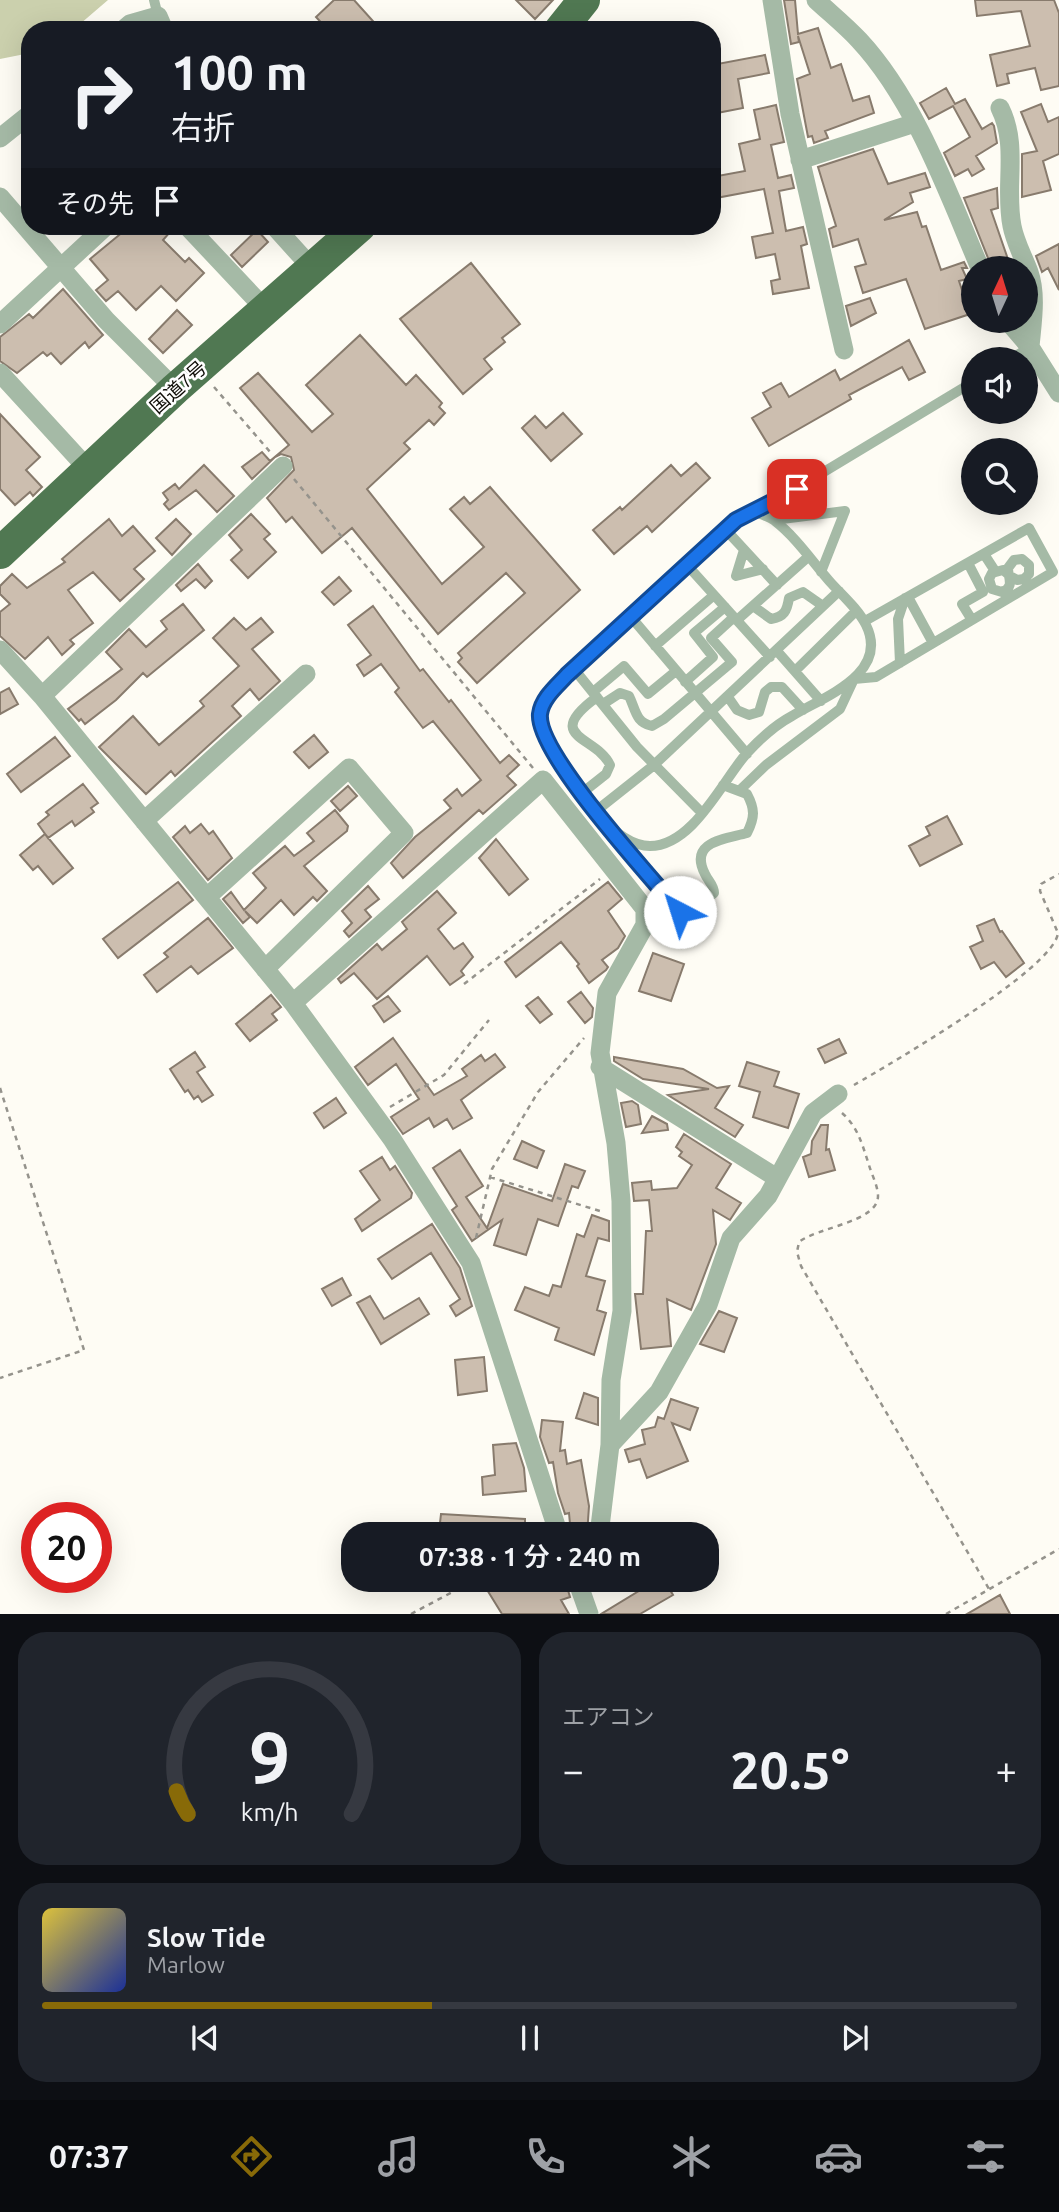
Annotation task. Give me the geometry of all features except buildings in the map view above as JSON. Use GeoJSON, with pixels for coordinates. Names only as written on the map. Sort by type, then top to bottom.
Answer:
{"type":"FeatureCollection","features":[{"type":"Feature","properties":{"kind":"highway"},"geometry":{"type":"LineString","coordinates":[[567,21],[584,0]]}},
{"type":"Feature","properties":{"kind":"highway","name":"国道7号"},"geometry":{"type":"LineString","coordinates":[[3,545],[350,235]]}},
{"type":"Feature","properties":{"kind":"street"},"geometry":{"type":"LineString","coordinates":[[772,0],[800,159],[844,350]]}},
{"type":"Feature","properties":{"kind":"street"},"geometry":{"type":"LineString","coordinates":[[816,0],[860,41],[915,123],[975,256]]}},
{"type":"Feature","properties":{"kind":"street"},"geometry":{"type":"LineString","coordinates":[[140,21],[159,15]]}},
{"type":"Feature","properties":{"kind":"street"},"geometry":{"type":"LineString","coordinates":[[1000,108],[1007,122],[1011,144],[1012,225],[1030,274],[1034,301],[1030,347]]}},
{"type":"Feature","properties":{"kind":"street"},"geometry":{"type":"LineString","coordinates":[[0,138],[21,121]]}},
{"type":"Feature","properties":{"kind":"street"},"geometry":{"type":"LineString","coordinates":[[800,159],[915,123]]}},
{"type":"Feature","properties":{"kind":"street"},"geometry":{"type":"LineString","coordinates":[[0,197],[21,221]]}},
{"type":"Feature","properties":{"kind":"street"},"geometry":{"type":"LineString","coordinates":[[34,235],[106,320],[186,379]]}},
{"type":"Feature","properties":{"kind":"street"},"geometry":{"type":"LineString","coordinates":[[0,324],[96,235]]}},
{"type":"Feature","properties":{"kind":"street"},"geometry":{"type":"LineString","coordinates":[[195,235],[265,309]]}},
{"type":"Feature","properties":{"kind":"street"},"geometry":{"type":"LineString","coordinates":[[282,235],[312,268]]}},
{"type":"Feature","properties":{"kind":"street"},"geometry":{"type":"LineString","coordinates":[[1018,333],[1030,347]]}},
{"type":"Feature","properties":{"kind":"street"},"geometry":{"type":"LineString","coordinates":[[1038,360],[1059,393]]}},
{"type":"Feature","properties":{"kind":"street"},"geometry":{"type":"LineString","coordinates":[[0,373],[88,469]]}},
{"type":"Feature","properties":{"kind":"street"},"geometry":{"type":"LineString","coordinates":[[42,696],[283,466]]}},
{"type":"Feature","properties":{"kind":"street"},"geometry":{"type":"LineString","coordinates":[[0,650],[42,696],[293,1003],[375,1116],[471,1263],[555,1522]]}},
{"type":"Feature","properties":{"kind":"street"},"geometry":{"type":"LineString","coordinates":[[144,821],[306,674]]}},
{"type":"Feature","properties":{"kind":"street"},"geometry":{"type":"LineString","coordinates":[[206,897],[349,768],[404,833],[265,969]]}},
{"type":"Feature","properties":{"kind":"street"},"geometry":{"type":"LineString","coordinates":[[293,1003],[543,780],[645,909],[645,925],[607,993],[603,1023],[600,1067],[613,1116],[621,1218],[622,1311],[611,1380],[610,1444],[601,1522]]}},
{"type":"Feature","properties":{"kind":"street"},"geometry":{"type":"LineString","coordinates":[[600,1067],[777,1178]]}},
{"type":"Feature","properties":{"kind":"street"},"geometry":{"type":"LineString","coordinates":[[610,1444],[659,1392],[708,1305],[731,1238],[768,1196],[813,1113],[838,1094]]}},
{"type":"Feature","properties":{"kind":"lane"},"geometry":{"type":"LineString","coordinates":[[723,785],[747,794],[754,806],[754,820],[747,832],[720,837],[703,851],[701,861],[714,893],[688,913],[680,912],[582,793],[545,736],[540,716],[545,699],[687,565],[751,511],[774,502],[961,389]]}},
{"type":"Feature","properties":{"kind":"lane"},"geometry":{"type":"LineString","coordinates":[[740,790],[766,765],[840,709],[854,679],[867,663],[871,646],[865,621],[839,591],[774,520],[751,511]]}},
{"type":"Feature","properties":{"kind":"lane"},"geometry":{"type":"LineString","coordinates":[[774,520],[845,511],[821,572]]}},
{"type":"Feature","properties":{"kind":"lane"},"geometry":{"type":"LineString","coordinates":[[611,829],[633,842],[650,846],[671,841],[702,813],[747,754],[771,730],[854,679],[876,677],[1053,572],[1029,528],[865,621]]}},
{"type":"Feature","properties":{"kind":"lane"},"geometry":{"type":"LineString","coordinates":[[726,530],[777,585]]}},
{"type":"Feature","properties":{"kind":"lane"},"geometry":{"type":"LineString","coordinates":[[744,550],[736,576],[763,569]]}},
{"type":"Feature","properties":{"kind":"lane"},"geometry":{"type":"LineString","coordinates":[[984,554],[996,571]]}},
{"type":"Feature","properties":{"kind":"lane"},"geometry":{"type":"LineString","coordinates":[[1029,565],[1044,555]]}},
{"type":"Feature","properties":{"kind":"lane"},"geometry":{"type":"LineString","coordinates":[[598,698],[620,693],[629,696],[635,715],[643,724],[652,726],[732,662],[711,638],[753,606],[808,557]]}},
{"type":"Feature","properties":{"kind":"lane"},"geometry":{"type":"LineString","coordinates":[[1029,565],[1021,559],[1014,560],[1009,565],[1009,575],[1008,588],[995,591],[989,579],[996,571],[1003,570],[1009,575],[1024,579],[1029,574],[1029,565]]}},
{"type":"Feature","properties":{"kind":"lane"},"geometry":{"type":"LineString","coordinates":[[968,563],[984,592],[962,604],[972,620]]}},
{"type":"Feature","properties":{"kind":"lane"},"geometry":{"type":"LineString","coordinates":[[687,565],[736,619],[795,671],[821,701]]}},
{"type":"Feature","properties":{"kind":"lane"},"geometry":{"type":"LineString","coordinates":[[596,811],[654,765],[839,591]]}},
{"type":"Feature","properties":{"kind":"lane"},"geometry":{"type":"LineString","coordinates":[[753,606],[771,620],[779,618],[787,611],[789,598],[803,592],[823,606]]}},
{"type":"Feature","properties":{"kind":"lane"},"geometry":{"type":"LineString","coordinates":[[655,646],[714,595]]}},
{"type":"Feature","properties":{"kind":"lane"},"geometry":{"type":"LineString","coordinates":[[907,598],[933,643]]}},
{"type":"Feature","properties":{"kind":"lane"},"geometry":{"type":"LineString","coordinates":[[900,663],[898,619],[907,598]]}},
{"type":"Feature","properties":{"kind":"lane"},"geometry":{"type":"LineString","coordinates":[[685,682],[713,657],[694,633],[725,607]]}},
{"type":"Feature","properties":{"kind":"lane"},"geometry":{"type":"LineString","coordinates":[[795,671],[856,611]]}},
{"type":"Feature","properties":{"kind":"lane"},"geometry":{"type":"LineString","coordinates":[[631,617],[747,754]]}},
{"type":"Feature","properties":{"kind":"lane"},"geometry":{"type":"LineString","coordinates":[[582,793],[606,774],[610,765],[606,755],[577,738],[574,728],[579,710],[598,698],[624,666],[648,694],[676,671]]}},
{"type":"Feature","properties":{"kind":"lane"},"geometry":{"type":"LineString","coordinates":[[574,669],[654,765],[702,813]]}},
{"type":"Feature","properties":{"kind":"lane"},"geometry":{"type":"LineString","coordinates":[[728,697],[737,709],[749,715],[759,712],[765,692],[771,687],[782,687],[803,710]]}},
{"type":"Feature","properties":{"kind":"path"},"geometry":{"type":"LineString","coordinates":[[186,379],[283,466],[543,780]]}},
{"type":"Feature","properties":{"kind":"path"},"geometry":{"type":"LineString","coordinates":[[464,984],[613,868]]}},
{"type":"Feature","properties":{"kind":"path"},"geometry":{"type":"LineString","coordinates":[[989,1589],[801,1266],[797,1252],[799,1242],[839,1223],[867,1216],[874,1208],[878,1195],[858,1130],[840,1111],[838,1094],[939,1035],[1052,950],[1058,933],[1040,891],[1041,884],[1059,874]]}},
{"type":"Feature","properties":{"kind":"path"},"geometry":{"type":"LineString","coordinates":[[375,1116],[444,1075],[489,1020]]}},
{"type":"Feature","properties":{"kind":"path"},"geometry":{"type":"LineString","coordinates":[[471,1263],[490,1177],[538,1092],[582,1040],[603,1023]]}},
{"type":"Feature","properties":{"kind":"path"},"geometry":{"type":"LineString","coordinates":[[0,1088],[84,1349],[0,1378]]}},
{"type":"Feature","properties":{"kind":"path"},"geometry":{"type":"LineString","coordinates":[[490,1177],[621,1218]]}},
{"type":"Feature","properties":{"kind":"path"},"geometry":{"type":"LineString","coordinates":[[946,1614],[1059,1549]]}},
{"type":"Feature","properties":{"kind":"path"},"geometry":{"type":"LineString","coordinates":[[411,1614],[452,1592]]}},
{"type":"Feature","properties":{"kind":"green space"},"geometry":{"type":"Polygon","coordinates":[[[0,0],[108,0],[84,21],[21,21],[21,55],[0,59],[0,0]]]}},
{"type":"Feature","properties":{"kind":"route"},"geometry":{"type":"LineString","coordinates":[[680,912],[566,771],[545,736],[540,716],[545,699],[567,675],[736,520],[756,507],[774,502],[797,489]]}}]}
